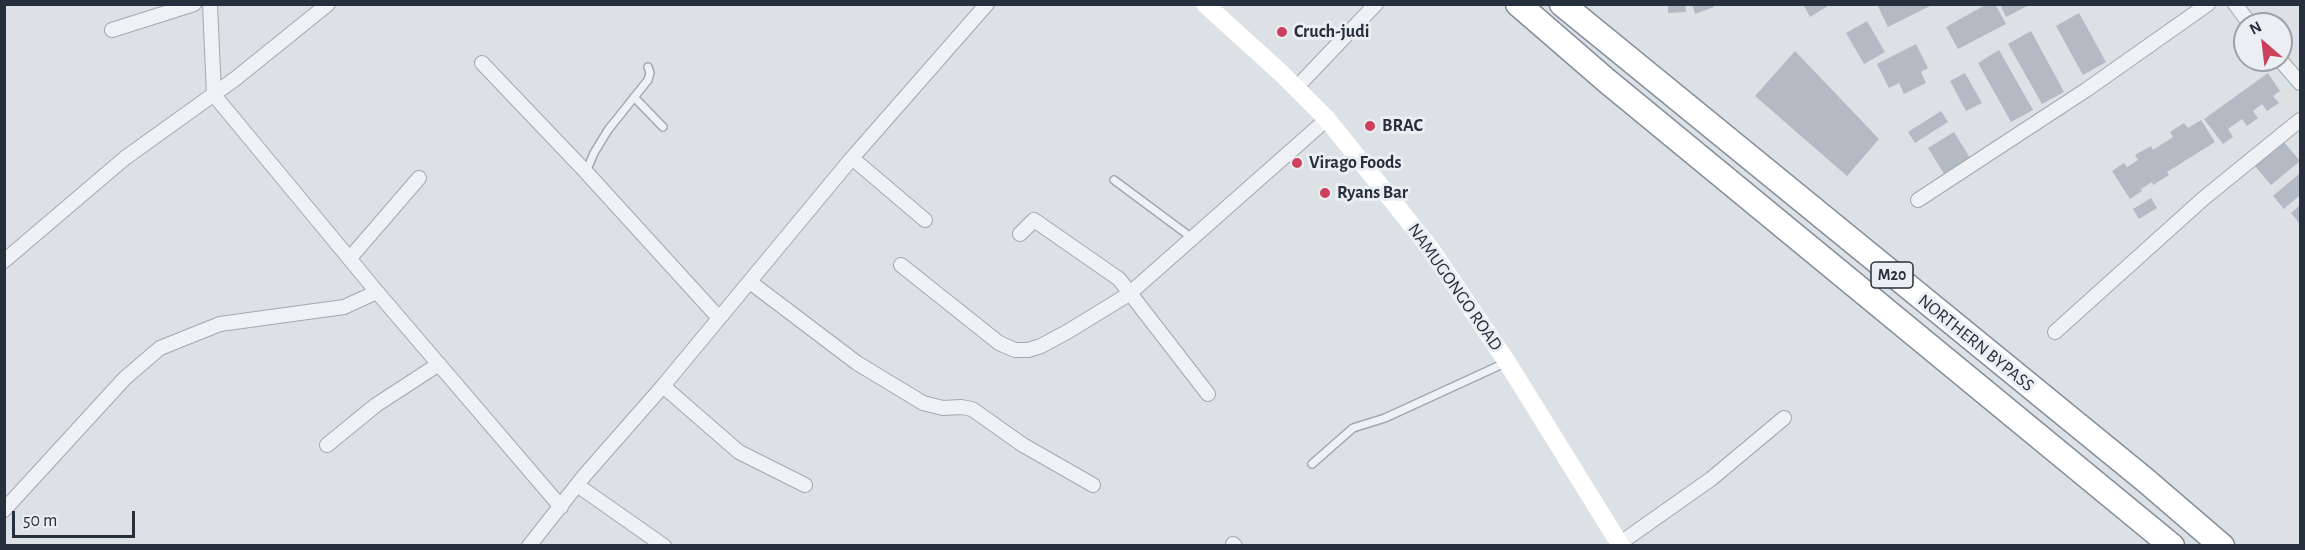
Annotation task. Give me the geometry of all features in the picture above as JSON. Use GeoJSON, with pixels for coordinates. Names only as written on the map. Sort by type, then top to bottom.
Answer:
{"type":"FeatureCollection","features":[{"type":"Feature","properties":{"kind":"highway","name":"NORTHERN BYPASS"},"geometry":{"type":"LineString","coordinates":[[1518,4],[1616,88],[2172,546]]}},
{"type":"Feature","properties":{"kind":"highway","name":"NORTHERN BYPASS"},"geometry":{"type":"LineString","coordinates":[[1562,4],[2144,479],[2222,546]]}},
{"type":"Feature","properties":{"kind":"main road","name":"NAMUGONGO ROAD"},"geometry":{"type":"LineString","coordinates":[[1206,4],[1327,118],[1430,248],[1507,362],[1619,545]]}},
{"type":"Feature","properties":{"kind":"street"},"geometry":{"type":"LineString","coordinates":[[112,30],[194,4]]}},
{"type":"Feature","properties":{"kind":"street"},"geometry":{"type":"LineString","coordinates":[[210,4],[214,95],[377,292],[561,507]]}},
{"type":"Feature","properties":{"kind":"street"},"geometry":{"type":"LineString","coordinates":[[4,261],[125,158],[214,95],[327,4]]}},
{"type":"Feature","properties":{"kind":"street"},"geometry":{"type":"LineString","coordinates":[[529,546],[577,485],[663,386],[852,158],[987,4]]}},
{"type":"Feature","properties":{"kind":"street"},"geometry":{"type":"LineString","coordinates":[[1296,88],[1376,4]]}},
{"type":"Feature","properties":{"kind":"street"},"geometry":{"type":"LineString","coordinates":[[1918,200],[2086,90],[2208,4]]}},
{"type":"Feature","properties":{"kind":"street"},"geometry":{"type":"LineString","coordinates":[[482,63],[586,172],[719,318]]}},
{"type":"Feature","properties":{"kind":"street"},"geometry":{"type":"LineString","coordinates":[[901,265],[999,343],[1015,350],[1028,350],[1050,341],[1129,294],[1327,118]]}},
{"type":"Feature","properties":{"kind":"street"},"geometry":{"type":"LineString","coordinates":[[2055,332],[2204,198],[2301,120]]}},
{"type":"Feature","properties":{"kind":"street"},"geometry":{"type":"LineString","coordinates":[[852,158],[925,220]]}},
{"type":"Feature","properties":{"kind":"street"},"geometry":{"type":"LineString","coordinates":[[350,258],[419,178]]}},
{"type":"Feature","properties":{"kind":"street"},"geometry":{"type":"LineString","coordinates":[[1020,234],[1034,220],[1105,267],[1119,279],[1208,394]]}},
{"type":"Feature","properties":{"kind":"street"},"geometry":{"type":"LineString","coordinates":[[750,282],[857,363],[923,403],[943,408],[972,409],[1023,446],[1093,485]]}},
{"type":"Feature","properties":{"kind":"street"},"geometry":{"type":"LineString","coordinates":[[4,510],[125,378],[160,348],[220,324],[344,307],[377,292]]}},
{"type":"Feature","properties":{"kind":"street"},"geometry":{"type":"LineString","coordinates":[[327,445],[376,405],[439,364]]}},
{"type":"Feature","properties":{"kind":"street"},"geometry":{"type":"LineString","coordinates":[[663,386],[739,452],[805,485]]}},
{"type":"Feature","properties":{"kind":"street"},"geometry":{"type":"LineString","coordinates":[[1619,545],[1711,479],[1784,418]]}},
{"type":"Feature","properties":{"kind":"street"},"geometry":{"type":"LineString","coordinates":[[577,485],[664,546]]}},
{"type":"Feature","properties":{"kind":"lane"},"geometry":{"type":"LineString","coordinates":[[586,172],[608,130],[648,81],[650,73],[648,68]]}},
{"type":"Feature","properties":{"kind":"lane"},"geometry":{"type":"LineString","coordinates":[[634,97],[663,127]]}},
{"type":"Feature","properties":{"kind":"lane"},"geometry":{"type":"LineString","coordinates":[[1114,180],[1192,238]]}},
{"type":"Feature","properties":{"kind":"lane"},"geometry":{"type":"LineString","coordinates":[[1312,464],[1353,428],[1386,418],[1507,362]]}},
{"type":"Feature","properties":{"kind":"building"},"geometry":{"type":"Polygon","coordinates":[[[1668,4],[1685,4],[1686,12],[1668,13],[1668,4]]]}},
{"type":"Feature","properties":{"kind":"building"},"geometry":{"type":"Polygon","coordinates":[[[1692,4],[1714,4],[1714,7],[1695,14],[1692,4]]]}},
{"type":"Feature","properties":{"kind":"building"},"geometry":{"type":"Polygon","coordinates":[[[1803,4],[1831,4],[1810,17],[1803,4]]]}},
{"type":"Feature","properties":{"kind":"building"},"geometry":{"type":"Polygon","coordinates":[[[1877,4],[1934,4],[1888,27],[1877,4]]]}},
{"type":"Feature","properties":{"kind":"building"},"geometry":{"type":"Polygon","coordinates":[[[1987,4],[1995,4],[2006,24],[1958,49],[1946,27],[1987,4]]]}},
{"type":"Feature","properties":{"kind":"building"},"geometry":{"type":"Polygon","coordinates":[[[2000,4],[2031,4],[2006,17],[2000,4]]]}},
{"type":"Feature","properties":{"kind":"building"},"geometry":{"type":"Polygon","coordinates":[[[2079,13],[2106,62],[2083,75],[2056,26],[2079,13]]]}},
{"type":"Feature","properties":{"kind":"building"},"geometry":{"type":"Polygon","coordinates":[[[1867,21],[1885,52],[1864,64],[1846,33],[1867,21]]]}},
{"type":"Feature","properties":{"kind":"building"},"geometry":{"type":"Polygon","coordinates":[[[2031,31],[2064,92],[2042,104],[2008,44],[2031,31]]]}},
{"type":"Feature","properties":{"kind":"building"},"geometry":{"type":"Polygon","coordinates":[[[1916,44],[1928,68],[1921,72],[1926,83],[1904,94],[1899,83],[1889,88],[1877,64],[1916,44]]]}},
{"type":"Feature","properties":{"kind":"building"},"geometry":{"type":"Polygon","coordinates":[[[1999,50],[2033,110],[2011,122],[1978,63],[1999,50]]]}},
{"type":"Feature","properties":{"kind":"building"},"geometry":{"type":"Polygon","coordinates":[[[1795,51],[1879,139],[1847,176],[1755,96],[1795,51]]]}},
{"type":"Feature","properties":{"kind":"building"},"geometry":{"type":"Polygon","coordinates":[[[1965,73],[1982,103],[1966,111],[1950,81],[1965,73]]]}},
{"type":"Feature","properties":{"kind":"building"},"geometry":{"type":"Polygon","coordinates":[[[2268,73],[2280,91],[2273,96],[2279,103],[2267,111],[2262,104],[2253,111],[2258,118],[2247,126],[2242,119],[2228,129],[2233,137],[2223,144],[2204,119],[2268,73]]]}},
{"type":"Feature","properties":{"kind":"building"},"geometry":{"type":"Polygon","coordinates":[[[1941,111],[1948,122],[1915,143],[1908,132],[1941,111]]]}},
{"type":"Feature","properties":{"kind":"building"},"geometry":{"type":"Polygon","coordinates":[[[2201,120],[2215,142],[2167,172],[2169,175],[2153,185],[2152,182],[2141,189],[2131,174],[2142,191],[2130,199],[2112,171],[2124,163],[2127,167],[2138,160],[2135,155],[2151,146],[2153,150],[2173,137],[2170,132],[2184,123],[2188,128],[2201,120]]]}},
{"type":"Feature","properties":{"kind":"building"},"geometry":{"type":"Polygon","coordinates":[[[1954,132],[1972,161],[1946,177],[1928,148],[1954,132]]]}},
{"type":"Feature","properties":{"kind":"building"},"geometry":{"type":"Polygon","coordinates":[[[2283,141],[2300,161],[2271,185],[2254,165],[2283,141]]]}},
{"type":"Feature","properties":{"kind":"building"},"geometry":{"type":"Polygon","coordinates":[[[2300,173],[2300,195],[2284,209],[2273,196],[2300,173]]]}},
{"type":"Feature","properties":{"kind":"building"},"geometry":{"type":"Polygon","coordinates":[[[2151,198],[2157,208],[2139,219],[2133,209],[2151,198]]]}},
{"type":"Feature","properties":{"kind":"building"},"geometry":{"type":"Polygon","coordinates":[[[2300,205],[2300,224],[2291,213],[2300,205]]]}},
{"type":"Feature","properties":{"kind":"place","name":"Cruch-judi"},"geometry":{"type":"Point","coordinates":[1282,32]}},
{"type":"Feature","properties":{"kind":"place","name":"BRAC"},"geometry":{"type":"Point","coordinates":[1370,126]}},
{"type":"Feature","properties":{"kind":"place","name":"Virago Foods"},"geometry":{"type":"Point","coordinates":[1297,163]}},
{"type":"Feature","properties":{"kind":"place","name":"Ryans Bar"},"geometry":{"type":"Point","coordinates":[1325,193]}}]}
